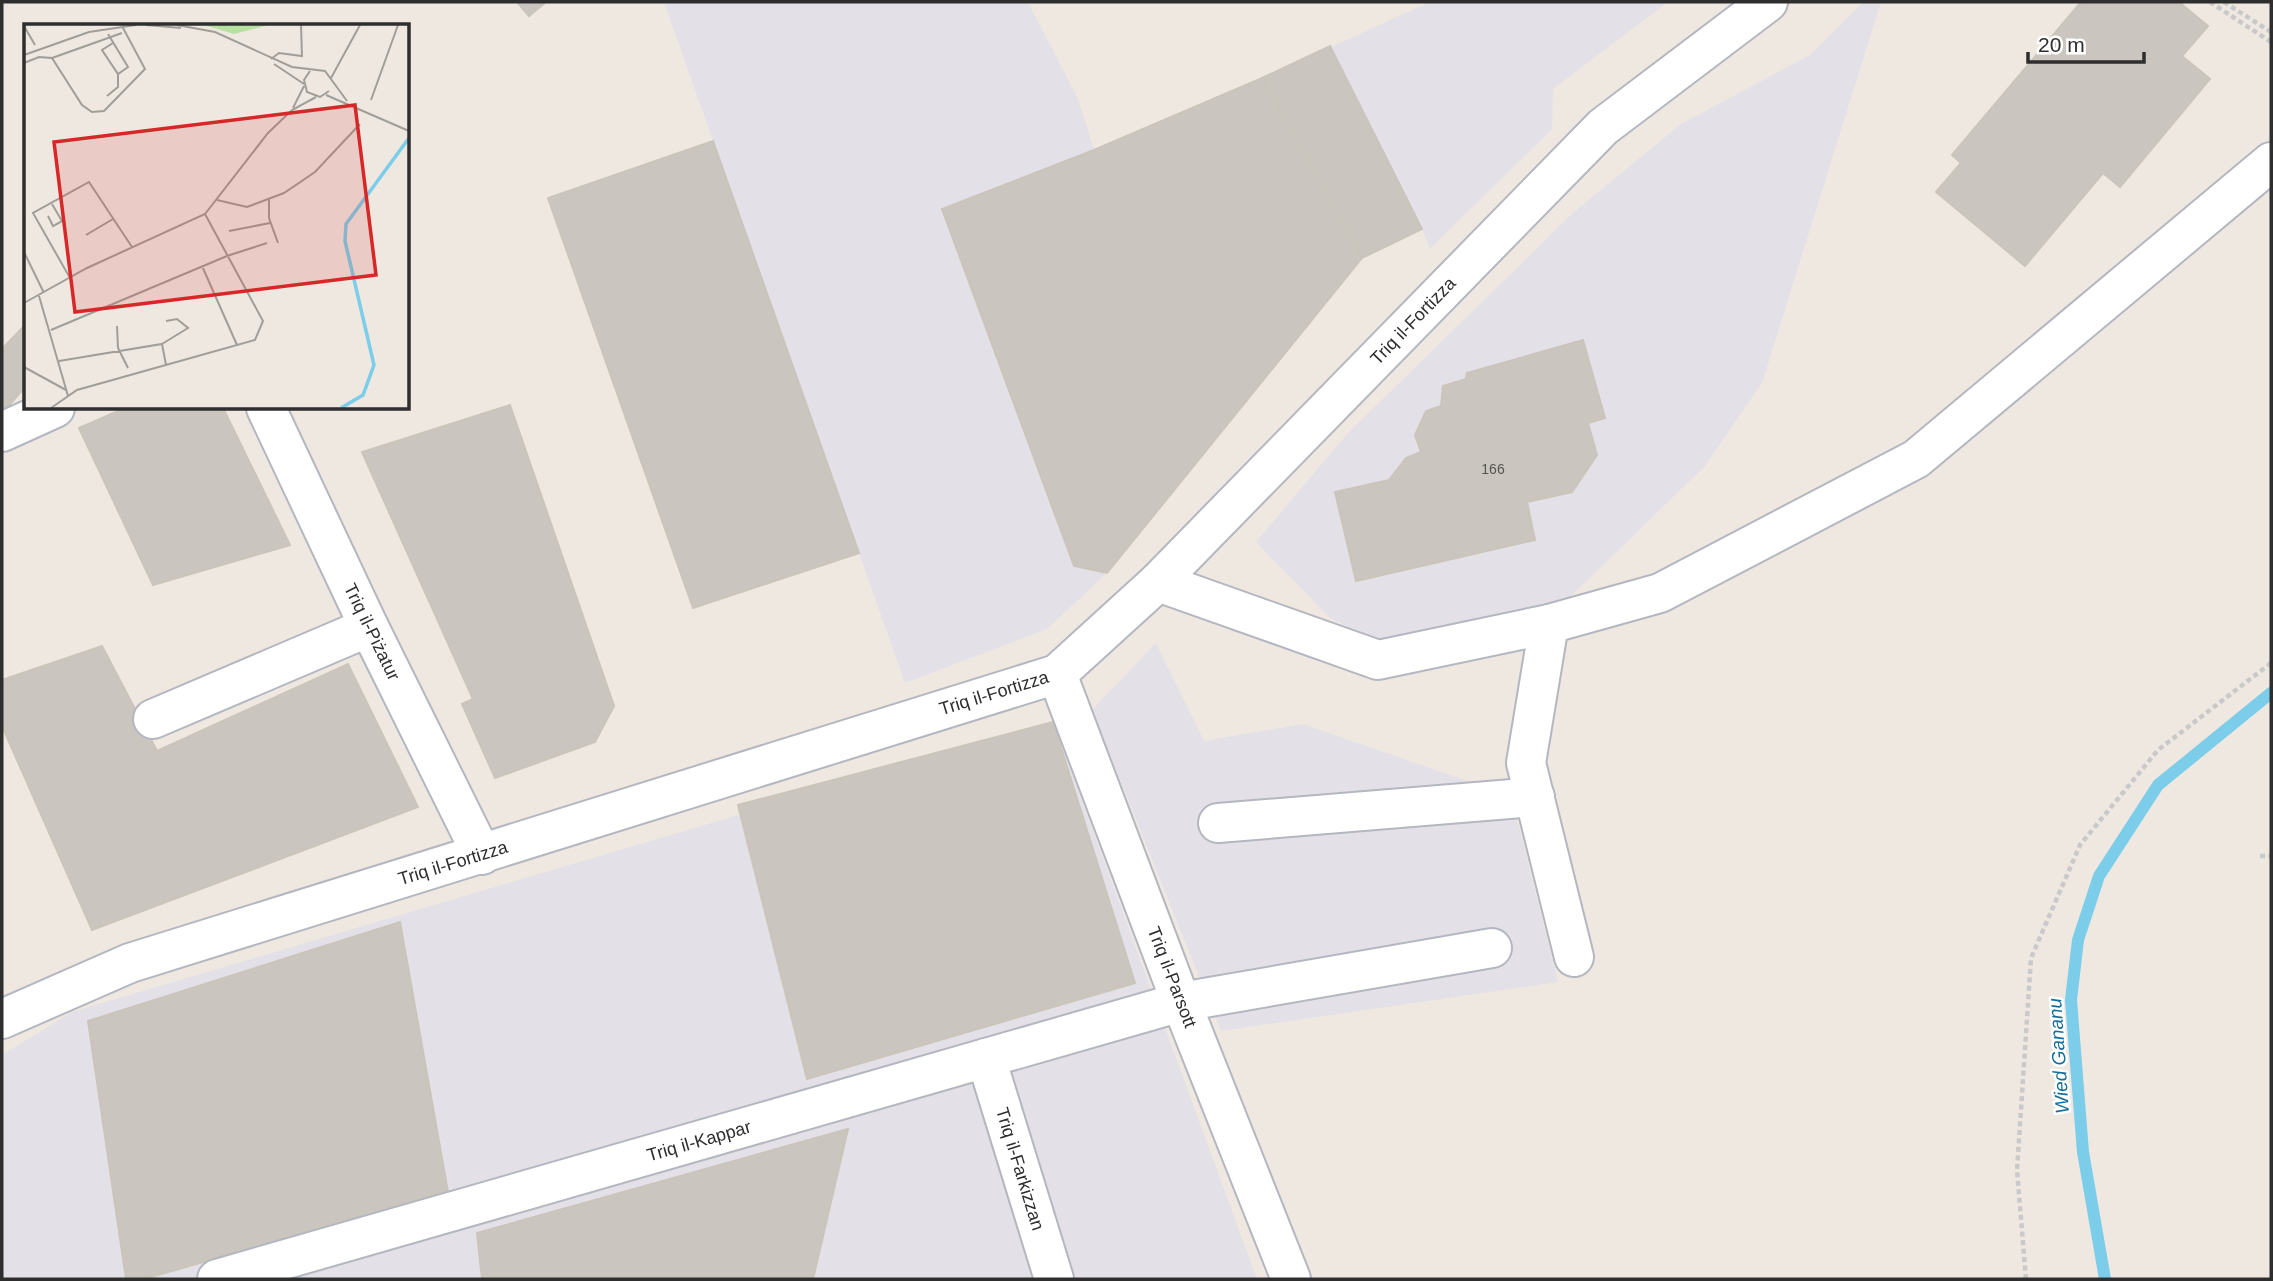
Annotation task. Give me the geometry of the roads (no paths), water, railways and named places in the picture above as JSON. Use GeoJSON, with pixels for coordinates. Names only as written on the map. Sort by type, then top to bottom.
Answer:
{"type":"FeatureCollection","features":[{"type":"Feature","properties":{"kind":"street","name":"Triq il-Fortizza"},"geometry":{"type":"LineString","coordinates":[[2,1019],[130,963],[1057,674],[1158,582],[1603,127],[1768,2]]}},
{"type":"Feature","properties":{"kind":"street"},"geometry":{"type":"LineString","coordinates":[[1158,582],[1378,660],[1549,624],[1660,593],[1916,458],[2271,162]]}},
{"type":"Feature","properties":{"kind":"street"},"geometry":{"type":"LineString","coordinates":[[2,432],[51,410]]}},
{"type":"Feature","properties":{"kind":"street","name":"Triq il-Piżatur"},"geometry":{"type":"LineString","coordinates":[[267,410],[369,627],[482,855]]}},
{"type":"Feature","properties":{"kind":"street"},"geometry":{"type":"LineString","coordinates":[[1549,624],[1526,764],[1574,957]]}},
{"type":"Feature","properties":{"kind":"street"},"geometry":{"type":"LineString","coordinates":[[153,719],[369,627]]}},
{"type":"Feature","properties":{"kind":"street","name":"Triq il-Parsott"},"geometry":{"type":"LineString","coordinates":[[1057,674],[1181,1002],[1291,1279]]}},
{"type":"Feature","properties":{"kind":"street"},"geometry":{"type":"LineString","coordinates":[[1218,823],[1535,797]]}},
{"type":"Feature","properties":{"kind":"street","name":"Triq il-Kappar"},"geometry":{"type":"LineString","coordinates":[[218,1279],[1181,1002],[1492,948]]}},
{"type":"Feature","properties":{"kind":"street","name":"Triq il-Farkizzan"},"geometry":{"type":"LineString","coordinates":[[986,1058],[1054,1279]]}},
{"type":"Feature","properties":{"kind":"waterway","name":"Wied Gananu"},"geometry":{"type":"LineString","coordinates":[[2105,1279],[2083,1152],[2071,1000],[2078,940],[2099,876],[2158,785],[2271,693]]}}]}
